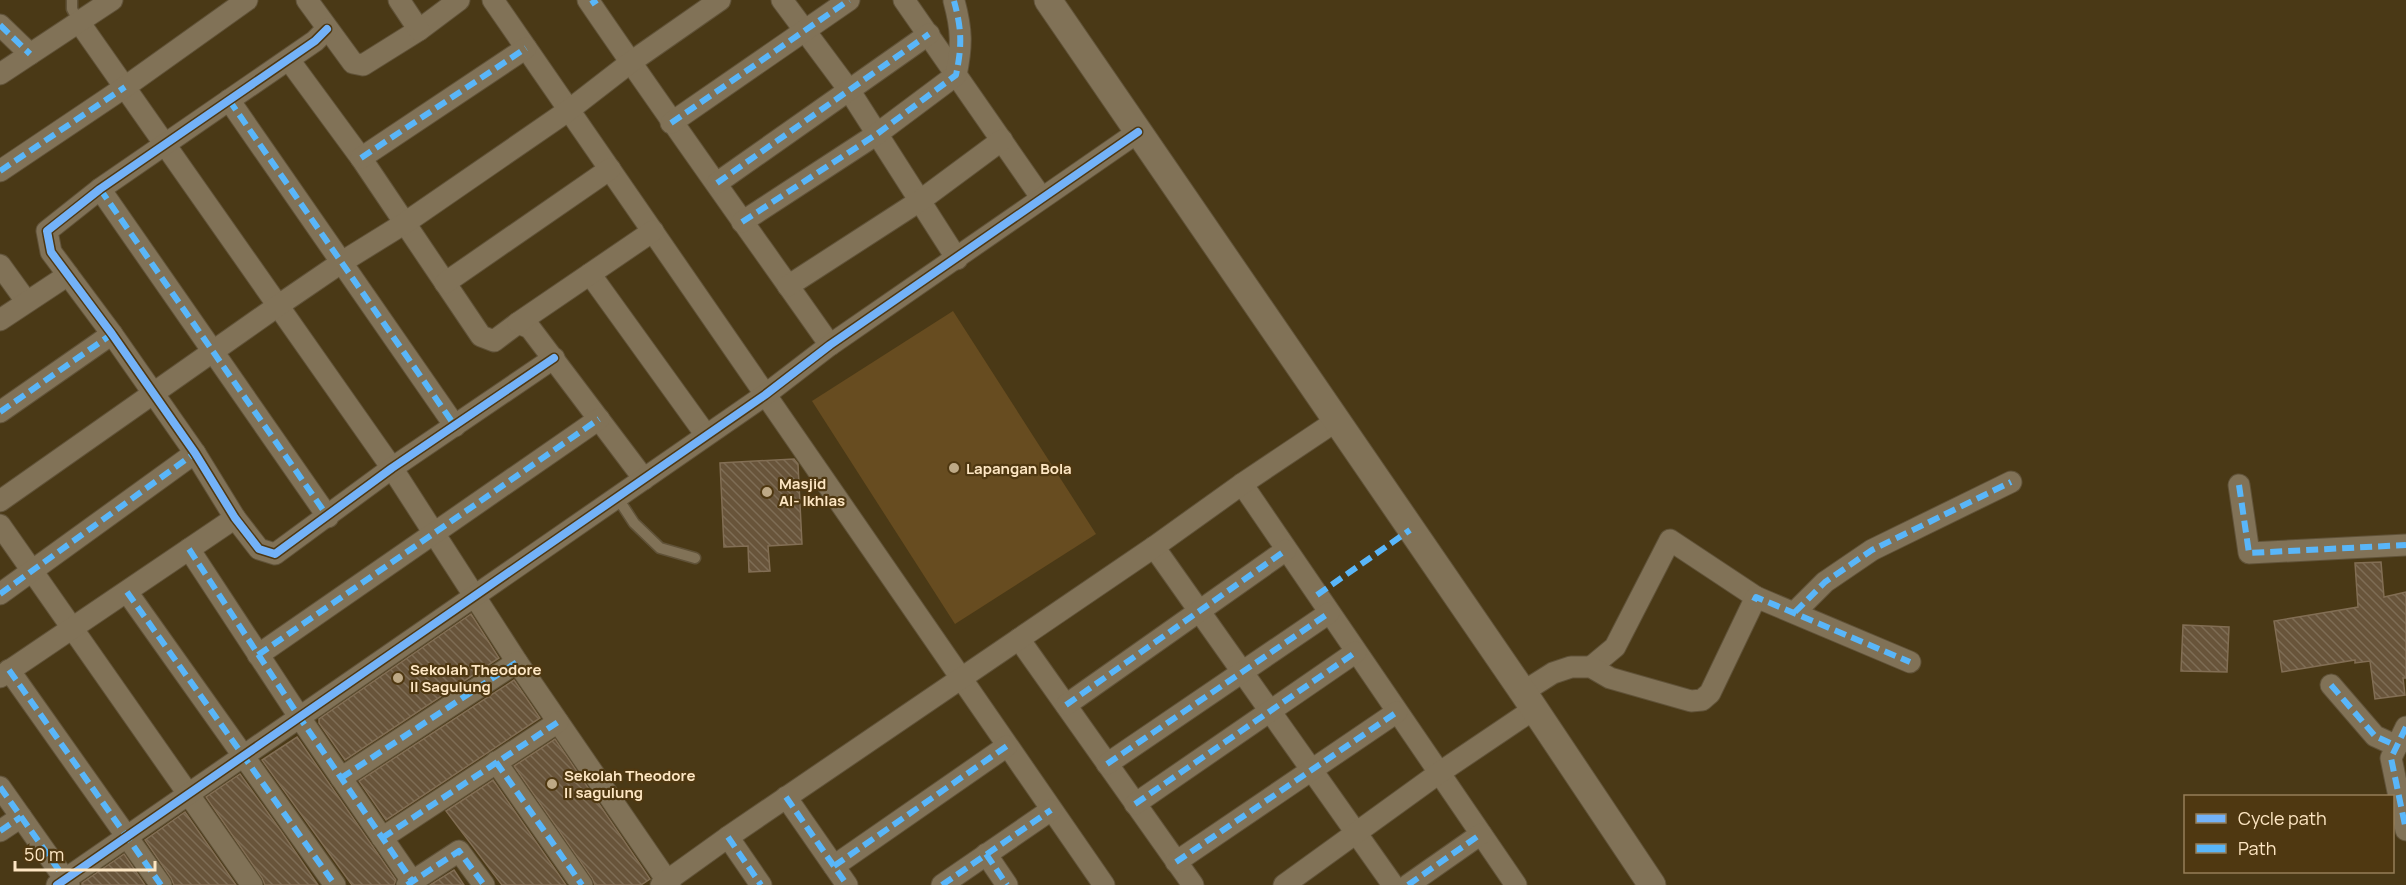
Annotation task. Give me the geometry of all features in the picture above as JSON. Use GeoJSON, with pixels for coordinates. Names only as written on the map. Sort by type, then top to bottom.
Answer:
{"type":"FeatureCollection","features":[{"type":"Feature","properties":{"kind":"street"},"geometry":{"type":"LineString","coordinates":[[0,74],[112,0]]}},
{"type":"Feature","properties":{"kind":"street"},"geometry":{"type":"LineString","coordinates":[[0,171],[125,87],[246,0]]}},
{"type":"Feature","properties":{"kind":"street"},"geometry":{"type":"LineString","coordinates":[[308,0],[353,63],[363,65],[419,30],[459,0]]}},
{"type":"Feature","properties":{"kind":"street"},"geometry":{"type":"LineString","coordinates":[[399,0],[419,30]]}},
{"type":"Feature","properties":{"kind":"street"},"geometry":{"type":"LineString","coordinates":[[493,0],[1104,885]]}},
{"type":"Feature","properties":{"kind":"street"},"geometry":{"type":"LineString","coordinates":[[0,501],[279,305],[405,223],[569,110],[720,0]]}},
{"type":"Feature","properties":{"kind":"street"},"geometry":{"type":"LineString","coordinates":[[782,0],[849,90],[957,259]]}},
{"type":"Feature","properties":{"kind":"street"},"geometry":{"type":"LineString","coordinates":[[671,123],[849,0]]}},
{"type":"Feature","properties":{"kind":"street"},"geometry":{"type":"LineString","coordinates":[[904,0],[1041,197]]}},
{"type":"Feature","properties":{"kind":"street"},"geometry":{"type":"LineString","coordinates":[[1048,0],[1652,885]]}},
{"type":"Feature","properties":{"kind":"street"},"geometry":{"type":"LineString","coordinates":[[742,222],[877,134],[956,75],[962,48],[960,24],[954,1]]}},
{"type":"Feature","properties":{"kind":"street"},"geometry":{"type":"LineString","coordinates":[[592,2],[671,123],[717,183],[742,222],[830,345]]}},
{"type":"Feature","properties":{"kind":"street"},"geometry":{"type":"LineString","coordinates":[[79,22],[392,468],[517,662],[666,884],[728,837],[1336,421]]}},
{"type":"Feature","properties":{"kind":"street"},"geometry":{"type":"LineString","coordinates":[[0,25],[30,54]]}},
{"type":"Feature","properties":{"kind":"street"},"geometry":{"type":"LineString","coordinates":[[327,29],[289,60],[100,189],[47,231],[51,252],[112,334],[195,453],[235,518],[259,549],[275,554],[392,468],[554,358]]}},
{"type":"Feature","properties":{"kind":"street"},"geometry":{"type":"LineString","coordinates":[[717,183],[929,34]]}},
{"type":"Feature","properties":{"kind":"street"},"geometry":{"type":"LineString","coordinates":[[361,158],[526,48]]}},
{"type":"Feature","properties":{"kind":"street"},"geometry":{"type":"LineString","coordinates":[[289,60],[361,158],[481,336],[494,342],[518,323],[653,231]]}},
{"type":"Feature","properties":{"kind":"street"},"geometry":{"type":"LineString","coordinates":[[229,100],[455,426]]}},
{"type":"Feature","properties":{"kind":"street"},"geometry":{"type":"LineString","coordinates":[[0,787],[64,883],[126,837],[765,395],[830,345],[957,259],[1041,197],[1138,132]]}},
{"type":"Feature","properties":{"kind":"street"},"geometry":{"type":"LineString","coordinates":[[788,286],[921,200],[1002,140]]}},
{"type":"Feature","properties":{"kind":"street"},"geometry":{"type":"LineString","coordinates":[[445,283],[610,169]]}},
{"type":"Feature","properties":{"kind":"street"},"geometry":{"type":"LineString","coordinates":[[100,189],[328,517]]}},
{"type":"Feature","properties":{"kind":"street"},"geometry":{"type":"LineString","coordinates":[[0,265],[26,302]]}},
{"type":"Feature","properties":{"kind":"street"},"geometry":{"type":"LineString","coordinates":[[590,274],[706,435]]}},
{"type":"Feature","properties":{"kind":"street"},"geometry":{"type":"LineString","coordinates":[[0,320],[68,275]]}},
{"type":"Feature","properties":{"kind":"street"},"geometry":{"type":"LineString","coordinates":[[518,323],[530,328],[644,479]]}},
{"type":"Feature","properties":{"kind":"street"},"geometry":{"type":"LineString","coordinates":[[0,412],[112,334]]}},
{"type":"Feature","properties":{"kind":"street"},"geometry":{"type":"LineString","coordinates":[[258,655],[599,419]]}},
{"type":"Feature","properties":{"kind":"street"},"geometry":{"type":"LineString","coordinates":[[0,594],[195,453]]}},
{"type":"Feature","properties":{"kind":"street"},"geometry":{"type":"LineString","coordinates":[[1795,612],[1825,582],[1872,550],[2011,482]]}},
{"type":"Feature","properties":{"kind":"street"},"geometry":{"type":"LineString","coordinates":[[1242,484],[1516,885]]}},
{"type":"Feature","properties":{"kind":"street"},"geometry":{"type":"LineString","coordinates":[[2239,485],[2249,553],[2406,545]]}},
{"type":"Feature","properties":{"kind":"street"},"geometry":{"type":"LineString","coordinates":[[161,885],[4,674],[235,518]]}},
{"type":"Feature","properties":{"kind":"street"},"geometry":{"type":"LineString","coordinates":[[0,525],[252,885]]}},
{"type":"Feature","properties":{"kind":"street"},"geometry":{"type":"LineString","coordinates":[[1591,667],[1615,647],[1670,540],[1756,597],[1910,662]]}},
{"type":"Feature","properties":{"kind":"street"},"geometry":{"type":"LineString","coordinates":[[1154,547],[1394,885]]}},
{"type":"Feature","properties":{"kind":"street"},"geometry":{"type":"LineString","coordinates":[[189,549],[410,883],[459,851],[484,885]]}},
{"type":"Feature","properties":{"kind":"street"},"geometry":{"type":"LineString","coordinates":[[1066,705],[1286,550]]}},
{"type":"Feature","properties":{"kind":"street"},"geometry":{"type":"LineString","coordinates":[[127,592],[335,885]]}},
{"type":"Feature","properties":{"kind":"street"},"geometry":{"type":"LineString","coordinates":[[1284,885],[1439,773],[1528,701],[1553,673],[1571,667],[1591,667],[1610,678],[1691,701],[1702,700],[1710,693],[1756,597]]}},
{"type":"Feature","properties":{"kind":"street"},"geometry":{"type":"LineString","coordinates":[[1107,764],[1329,613]]}},
{"type":"Feature","properties":{"kind":"street"},"geometry":{"type":"LineString","coordinates":[[1019,639],[1193,885]]}},
{"type":"Feature","properties":{"kind":"street"},"geometry":{"type":"LineString","coordinates":[[1136,804],[1356,651]]}},
{"type":"Feature","properties":{"kind":"street"},"geometry":{"type":"LineString","coordinates":[[341,778],[517,662]]}},
{"type":"Feature","properties":{"kind":"street"},"geometry":{"type":"LineString","coordinates":[[2331,685],[2374,736],[2401,736],[2391,758],[2406,830]]}},
{"type":"Feature","properties":{"kind":"street"},"geometry":{"type":"LineString","coordinates":[[1176,862],[1397,711]]}},
{"type":"Feature","properties":{"kind":"street"},"geometry":{"type":"LineString","coordinates":[[382,838],[558,722]]}},
{"type":"Feature","properties":{"kind":"street"},"geometry":{"type":"LineString","coordinates":[[834,866],[1007,746]]}},
{"type":"Feature","properties":{"kind":"street"},"geometry":{"type":"LineString","coordinates":[[496,762],[582,885]]}},
{"type":"Feature","properties":{"kind":"street"},"geometry":{"type":"LineString","coordinates":[[786,797],[847,885]]}},
{"type":"Feature","properties":{"kind":"street"},"geometry":{"type":"LineString","coordinates":[[942,885],[1051,810]]}},
{"type":"Feature","properties":{"kind":"street"},"geometry":{"type":"LineString","coordinates":[[0,831],[21,817]]}},
{"type":"Feature","properties":{"kind":"street"},"geometry":{"type":"LineString","coordinates":[[1408,885],[1481,834]]}},
{"type":"Feature","properties":{"kind":"street"},"geometry":{"type":"LineString","coordinates":[[728,837],[760,885]]}},
{"type":"Feature","properties":{"kind":"street"},"geometry":{"type":"LineString","coordinates":[[986,854],[1007,885]]}},
{"type":"Feature","properties":{"kind":"lane"},"geometry":{"type":"LineString","coordinates":[[72,0],[72,9],[79,22]]}},
{"type":"Feature","properties":{"kind":"lane"},"geometry":{"type":"LineString","coordinates":[[617,497],[634,523],[660,549],[695,558]]}},
{"type":"Feature","properties":{"kind":"shaded area","name":"Lapangan Bola"},"geometry":{"type":"Polygon","coordinates":[[[953,311],[1096,534],[955,624],[812,401],[953,311]]]}},
{"type":"Feature","properties":{"kind":"building"},"geometry":{"type":"Polygon","coordinates":[[[794,459],[798,464],[802,544],[768,546],[770,571],[749,572],[748,546],[724,547],[720,463],[794,459]]]}},
{"type":"Feature","properties":{"kind":"building"},"geometry":{"type":"Polygon","coordinates":[[[2381,562],[2384,597],[2406,592],[2406,678],[2403,678],[2405,695],[2375,699],[2370,661],[2355,663],[2355,660],[2282,672],[2274,621],[2358,607],[2355,563],[2381,562]]]}},
{"type":"Feature","properties":{"kind":"building"},"geometry":{"type":"Polygon","coordinates":[[[471,614],[499,658],[345,760],[319,723],[319,719],[471,614]]]}},
{"type":"Feature","properties":{"kind":"building"},"geometry":{"type":"Polygon","coordinates":[[[2183,625],[2229,627],[2227,672],[2181,671],[2183,625]]]}},
{"type":"Feature","properties":{"kind":"building"},"geometry":{"type":"Polygon","coordinates":[[[514,680],[540,718],[386,820],[359,781],[514,680]]]}},
{"type":"Feature","properties":{"kind":"building"},"geometry":{"type":"Polygon","coordinates":[[[297,737],[396,880],[394,885],[352,885],[262,760],[297,737]]]}},
{"type":"Feature","properties":{"kind":"building"},"geometry":{"type":"Polygon","coordinates":[[[555,739],[650,879],[641,885],[595,885],[514,766],[555,739]]]}},
{"type":"Feature","properties":{"kind":"building"},"geometry":{"type":"Polygon","coordinates":[[[240,774],[318,885],[265,885],[206,797],[240,774]]]}},
{"type":"Feature","properties":{"kind":"building"},"geometry":{"type":"Polygon","coordinates":[[[493,780],[566,885],[502,885],[446,811],[493,780]]]}},
{"type":"Feature","properties":{"kind":"building"},"geometry":{"type":"Polygon","coordinates":[[[185,812],[236,885],[174,885],[145,840],[185,812]]]}},
{"type":"Feature","properties":{"kind":"building"},"geometry":{"type":"Polygon","coordinates":[[[124,854],[145,885],[82,885],[82,883],[124,854]]]}},
{"type":"Feature","properties":{"kind":"building"},"geometry":{"type":"Polygon","coordinates":[[[454,870],[464,885],[430,885],[454,870]]]}},
{"type":"Feature","properties":{"kind":"marked path"},"geometry":{"type":"LineString","coordinates":[[591,4],[597,0]]}},
{"type":"Feature","properties":{"kind":"marked path"},"geometry":{"type":"LineString","coordinates":[[671,123],[849,0]]}},
{"type":"Feature","properties":{"kind":"marked path"},"geometry":{"type":"LineString","coordinates":[[742,222],[877,134],[956,75],[960,38],[954,1]]}},
{"type":"Feature","properties":{"kind":"marked path"},"geometry":{"type":"LineString","coordinates":[[0,25],[30,54]]}},
{"type":"Feature","properties":{"kind":"marked path"},"geometry":{"type":"LineString","coordinates":[[717,183],[929,34]]}},
{"type":"Feature","properties":{"kind":"marked path"},"geometry":{"type":"LineString","coordinates":[[361,158],[526,48]]}},
{"type":"Feature","properties":{"kind":"marked path"},"geometry":{"type":"LineString","coordinates":[[0,171],[125,87]]}},
{"type":"Feature","properties":{"kind":"marked path"},"geometry":{"type":"LineString","coordinates":[[229,100],[455,426]]}},
{"type":"Feature","properties":{"kind":"marked path"},"geometry":{"type":"LineString","coordinates":[[100,189],[328,517]]}},
{"type":"Feature","properties":{"kind":"marked path"},"geometry":{"type":"LineString","coordinates":[[0,412],[112,334]]}},
{"type":"Feature","properties":{"kind":"marked path"},"geometry":{"type":"LineString","coordinates":[[258,655],[599,419]]}},
{"type":"Feature","properties":{"kind":"marked path"},"geometry":{"type":"LineString","coordinates":[[0,594],[195,453]]}},
{"type":"Feature","properties":{"kind":"marked path"},"geometry":{"type":"LineString","coordinates":[[1795,612],[1825,582],[1872,550],[2011,482]]}},
{"type":"Feature","properties":{"kind":"marked path"},"geometry":{"type":"LineString","coordinates":[[2239,485],[2249,553],[2406,545]]}},
{"type":"Feature","properties":{"kind":"marked path"},"geometry":{"type":"LineString","coordinates":[[1317,595],[1410,530]]}},
{"type":"Feature","properties":{"kind":"marked path"},"geometry":{"type":"LineString","coordinates":[[189,549],[300,718],[412,881]]}},
{"type":"Feature","properties":{"kind":"marked path"},"geometry":{"type":"LineString","coordinates":[[1066,705],[1286,550]]}},
{"type":"Feature","properties":{"kind":"marked path"},"geometry":{"type":"LineString","coordinates":[[127,592],[335,885]]}},
{"type":"Feature","properties":{"kind":"marked path"},"geometry":{"type":"LineString","coordinates":[[1754,601],[1756,597],[1910,662]]}},
{"type":"Feature","properties":{"kind":"marked path"},"geometry":{"type":"LineString","coordinates":[[1107,764],[1329,613]]}},
{"type":"Feature","properties":{"kind":"marked path"},"geometry":{"type":"LineString","coordinates":[[1135,804],[1356,652]]}},
{"type":"Feature","properties":{"kind":"marked path"},"geometry":{"type":"LineString","coordinates":[[341,778],[517,662]]}},
{"type":"Feature","properties":{"kind":"marked path"},"geometry":{"type":"LineString","coordinates":[[9,670],[161,885]]}},
{"type":"Feature","properties":{"kind":"marked path"},"geometry":{"type":"LineString","coordinates":[[2331,685],[2375,736],[2397,746]]}},
{"type":"Feature","properties":{"kind":"marked path"},"geometry":{"type":"LineString","coordinates":[[1176,862],[1397,712]]}},
{"type":"Feature","properties":{"kind":"marked path"},"geometry":{"type":"LineString","coordinates":[[382,838],[558,722]]}},
{"type":"Feature","properties":{"kind":"marked path"},"geometry":{"type":"LineString","coordinates":[[2406,727],[2391,758],[2406,830]]}},
{"type":"Feature","properties":{"kind":"marked path"},"geometry":{"type":"LineString","coordinates":[[834,866],[1007,746]]}},
{"type":"Feature","properties":{"kind":"marked path"},"geometry":{"type":"LineString","coordinates":[[496,762],[582,885]]}},
{"type":"Feature","properties":{"kind":"marked path"},"geometry":{"type":"LineString","coordinates":[[0,787],[68,883]]}},
{"type":"Feature","properties":{"kind":"marked path"},"geometry":{"type":"LineString","coordinates":[[786,797],[847,885]]}},
{"type":"Feature","properties":{"kind":"marked path"},"geometry":{"type":"LineString","coordinates":[[942,885],[1051,810]]}},
{"type":"Feature","properties":{"kind":"marked path"},"geometry":{"type":"LineString","coordinates":[[0,831],[21,817]]}},
{"type":"Feature","properties":{"kind":"marked path"},"geometry":{"type":"LineString","coordinates":[[1408,885],[1481,834]]}},
{"type":"Feature","properties":{"kind":"marked path"},"geometry":{"type":"LineString","coordinates":[[728,837],[761,885]]}},
{"type":"Feature","properties":{"kind":"marked path"},"geometry":{"type":"LineString","coordinates":[[407,885],[459,851],[484,885]]}},
{"type":"Feature","properties":{"kind":"marked path"},"geometry":{"type":"LineString","coordinates":[[986,854],[1007,885]]}},
{"type":"Feature","properties":{"kind":"cycle path"},"geometry":{"type":"LineString","coordinates":[[327,29],[315,41],[100,189],[47,231],[51,252],[112,334],[195,453],[235,518],[259,549],[275,554],[392,468],[554,358]]}},
{"type":"Feature","properties":{"kind":"cycle path"},"geometry":{"type":"LineString","coordinates":[[57,885],[765,395],[830,345],[1138,132]]}},
{"type":"Feature","properties":{"kind":"place","name":"Lapangan Bola"},"geometry":{"type":"Point","coordinates":[954,468]}},
{"type":"Feature","properties":{"kind":"place","name":"Masjid Al- Ikhlas"},"geometry":{"type":"Point","coordinates":[767,492]}},
{"type":"Feature","properties":{"kind":"place","name":"Sekolah Theodore II Sagulung"},"geometry":{"type":"Point","coordinates":[398,678]}},
{"type":"Feature","properties":{"kind":"place","name":"Sekolah Theodore II sagulung"},"geometry":{"type":"Point","coordinates":[552,784]}}]}
